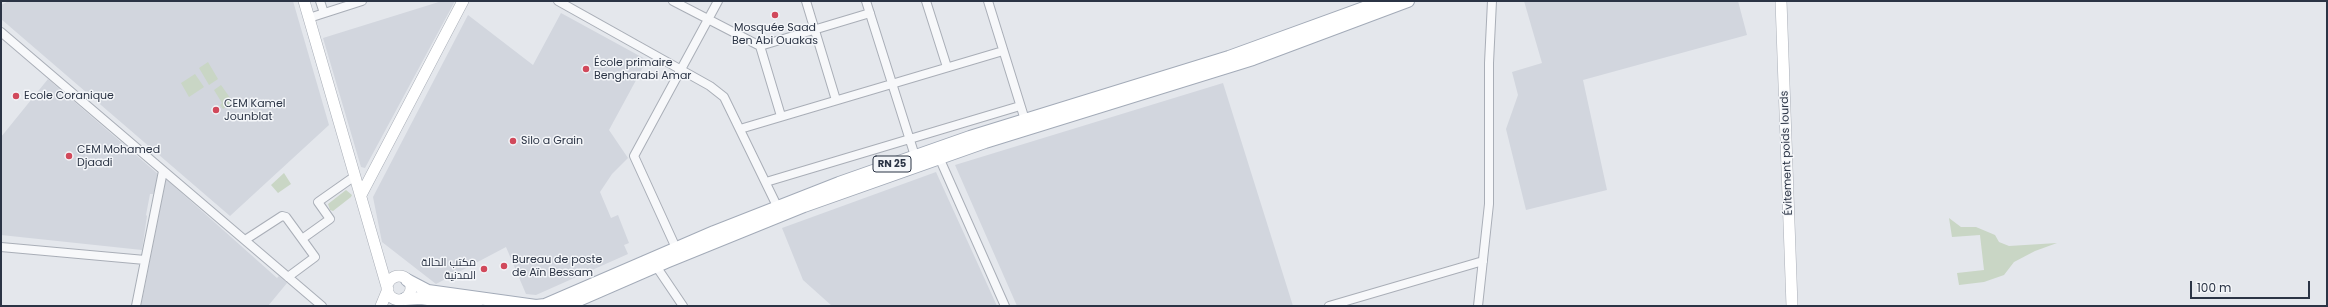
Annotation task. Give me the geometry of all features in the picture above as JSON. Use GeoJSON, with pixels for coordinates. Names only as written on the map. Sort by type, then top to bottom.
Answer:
{"type":"FeatureCollection","features":[{"type":"Feature","properties":{"kind":"main road"},"geometry":{"type":"LineString","coordinates":[[304,1],[387,288],[392,298],[397,301],[421,298],[476,306]]}},
{"type":"Feature","properties":{"kind":"main road"},"geometry":{"type":"LineString","coordinates":[[361,195],[463,1]]}},
{"type":"Feature","properties":{"kind":"main road","name":"RN 25"},"geometry":{"type":"LineString","coordinates":[[565,306],[656,266],[804,206],[1025,120],[1229,57],[1383,1]]}},
{"type":"Feature","properties":{"kind":"main road","name":"RN 25"},"geometry":{"type":"LineString","coordinates":[[403,278],[428,291],[542,306],[777,206],[915,156],[938,153],[1253,59],[1408,1]]}},
{"type":"Feature","properties":{"kind":"main road","name":"Évitement poids lourds"},"geometry":{"type":"LineString","coordinates":[[1781,1],[1792,306]]}},
{"type":"Feature","properties":{"kind":"main road"},"geometry":{"type":"LineString","coordinates":[[380,260],[403,278],[410,290],[397,301]]}},
{"type":"Feature","properties":{"kind":"main road"},"geometry":{"type":"LineString","coordinates":[[381,306],[387,288],[392,279],[403,278]]}},
{"type":"Feature","properties":{"kind":"street"},"geometry":{"type":"LineString","coordinates":[[320,1],[324,13]]}},
{"type":"Feature","properties":{"kind":"street"},"geometry":{"type":"LineString","coordinates":[[309,18],[362,1]]}},
{"type":"Feature","properties":{"kind":"street"},"geometry":{"type":"LineString","coordinates":[[558,1],[680,69],[724,97],[777,206]]}},
{"type":"Feature","properties":{"kind":"street"},"geometry":{"type":"LineString","coordinates":[[673,1],[760,46],[870,13]]}},
{"type":"Feature","properties":{"kind":"street"},"geometry":{"type":"LineString","coordinates":[[676,248],[634,156],[718,1]]}},
{"type":"Feature","properties":{"kind":"street"},"geometry":{"type":"LineString","coordinates":[[806,1],[836,100]]}},
{"type":"Feature","properties":{"kind":"street"},"geometry":{"type":"LineString","coordinates":[[866,1],[915,156]]}},
{"type":"Feature","properties":{"kind":"street"},"geometry":{"type":"LineString","coordinates":[[926,1],[947,67]]}},
{"type":"Feature","properties":{"kind":"street"},"geometry":{"type":"LineString","coordinates":[[988,1],[1025,120]]}},
{"type":"Feature","properties":{"kind":"street"},"geometry":{"type":"LineString","coordinates":[[1478,306],[1489,204],[1489,63],[1492,1]]}},
{"type":"Feature","properties":{"kind":"street"},"geometry":{"type":"LineString","coordinates":[[1,32],[322,306]]}},
{"type":"Feature","properties":{"kind":"street"},"geometry":{"type":"LineString","coordinates":[[760,46],[781,116]]}},
{"type":"Feature","properties":{"kind":"street"},"geometry":{"type":"LineString","coordinates":[[740,129],[1003,51]]}},
{"type":"Feature","properties":{"kind":"street"},"geometry":{"type":"LineString","coordinates":[[766,182],[1020,106]]}},
{"type":"Feature","properties":{"kind":"street"},"geometry":{"type":"LineString","coordinates":[[938,153],[1005,306]]}},
{"type":"Feature","properties":{"kind":"street"},"geometry":{"type":"LineString","coordinates":[[136,306],[163,171]]}},
{"type":"Feature","properties":{"kind":"street"},"geometry":{"type":"LineString","coordinates":[[302,239],[330,219],[318,202],[355,176]]}},
{"type":"Feature","properties":{"kind":"street"},"geometry":{"type":"LineString","coordinates":[[245,240],[282,216],[286,217],[315,257],[288,277]]}},
{"type":"Feature","properties":{"kind":"street"},"geometry":{"type":"LineString","coordinates":[[1,247],[145,260]]}},
{"type":"Feature","properties":{"kind":"street"},"geometry":{"type":"LineString","coordinates":[[1329,306],[1483,261]]}},
{"type":"Feature","properties":{"kind":"street"},"geometry":{"type":"LineString","coordinates":[[656,266],[683,306]]}},
{"type":"Feature","properties":{"kind":"shaded area","name":"CEM Kamel Jounblat"},"geometry":{"type":"Polygon","coordinates":[[[9,1],[293,1],[329,125],[230,216],[1,19],[1,5],[9,1]]]}},
{"type":"Feature","properties":{"kind":"shaded area"},"geometry":{"type":"Polygon","coordinates":[[[442,1],[455,1],[365,168],[361,167],[323,38],[442,1]]]}},
{"type":"Feature","properties":{"kind":"shaded area"},"geometry":{"type":"Polygon","coordinates":[[[1524,1],[1738,1],[1747,35],[1583,80],[1607,190],[1526,210],[1506,129],[1518,95],[1512,72],[1542,63],[1524,1]]]}},
{"type":"Feature","properties":{"kind":"shaded area"},"geometry":{"type":"Polygon","coordinates":[[[561,13],[647,60],[609,130],[628,158],[612,174],[600,192],[611,218],[618,215],[629,243],[624,245],[628,254],[536,295],[526,294],[506,247],[436,284],[382,242],[373,197],[468,15],[533,65],[561,13]]]}},
{"type":"Feature","properties":{"kind":"shaded area","name":"CEM Mohamed Djaadi"},"geometry":{"type":"Polygon","coordinates":[[[48,79],[158,174],[153,194],[150,194],[142,250],[1,235],[1,137],[48,79]]]}},
{"type":"Feature","properties":{"kind":"shaded area"},"geometry":{"type":"Polygon","coordinates":[[[1223,83],[1293,306],[1017,306],[955,165],[1223,83]]]}},
{"type":"Feature","properties":{"kind":"shaded area"},"geometry":{"type":"Polygon","coordinates":[[[936,172],[997,306],[832,306],[803,280],[782,228],[936,172]]]}},
{"type":"Feature","properties":{"kind":"shaded area"},"geometry":{"type":"Polygon","coordinates":[[[166,179],[277,278],[279,276],[287,283],[268,306],[141,306],[166,179]]]}},
{"type":"Feature","properties":{"kind":"green space"},"geometry":{"type":"Polygon","coordinates":[[[208,62],[218,79],[209,85],[199,68],[208,62]]]}},
{"type":"Feature","properties":{"kind":"green space"},"geometry":{"type":"Polygon","coordinates":[[[195,74],[204,87],[189,97],[181,83],[195,74]]]}},
{"type":"Feature","properties":{"kind":"green space"},"geometry":{"type":"Polygon","coordinates":[[[221,85],[233,102],[223,109],[220,105],[222,103],[214,90],[221,85]]]}},
{"type":"Feature","properties":{"kind":"green space"},"geometry":{"type":"Polygon","coordinates":[[[284,173],[291,184],[278,193],[271,185],[284,173]]]}},
{"type":"Feature","properties":{"kind":"green space"},"geometry":{"type":"Polygon","coordinates":[[[346,190],[352,195],[351,197],[333,211],[330,210],[328,204],[346,190]]]}},
{"type":"Feature","properties":{"kind":"green space"},"geometry":{"type":"Polygon","coordinates":[[[1949,218],[1961,227],[1976,227],[1995,235],[1999,242],[2009,246],[2057,243],[2035,251],[2014,262],[2004,275],[1984,282],[1959,285],[1957,273],[1984,270],[1980,235],[1952,237],[1949,218]]]}},
{"type":"Feature","properties":{"kind":"place","name":"Mosquée Saad Ben Abi Ouakas"},"geometry":{"type":"Point","coordinates":[775,15]}},
{"type":"Feature","properties":{"kind":"place","name":"École primaire Bengharabi Amar"},"geometry":{"type":"Point","coordinates":[586,69]}},
{"type":"Feature","properties":{"kind":"place","name":"Ecole Coranique"},"geometry":{"type":"Point","coordinates":[16,96]}},
{"type":"Feature","properties":{"kind":"place","name":"CEM Kamel Jounblat"},"geometry":{"type":"Point","coordinates":[216,110]}},
{"type":"Feature","properties":{"kind":"place","name":"Silo a Grain"},"geometry":{"type":"Point","coordinates":[513,141]}},
{"type":"Feature","properties":{"kind":"place","name":"CEM Mohamed Djaadi"},"geometry":{"type":"Point","coordinates":[69,156]}},
{"type":"Feature","properties":{"kind":"place","name":"Bureau de poste de Aïn Bessam"},"geometry":{"type":"Point","coordinates":[504,266]}},
{"type":"Feature","properties":{"kind":"place","name":"مكتب الحالة المدنية"},"geometry":{"type":"Point","coordinates":[484,269]}}]}
